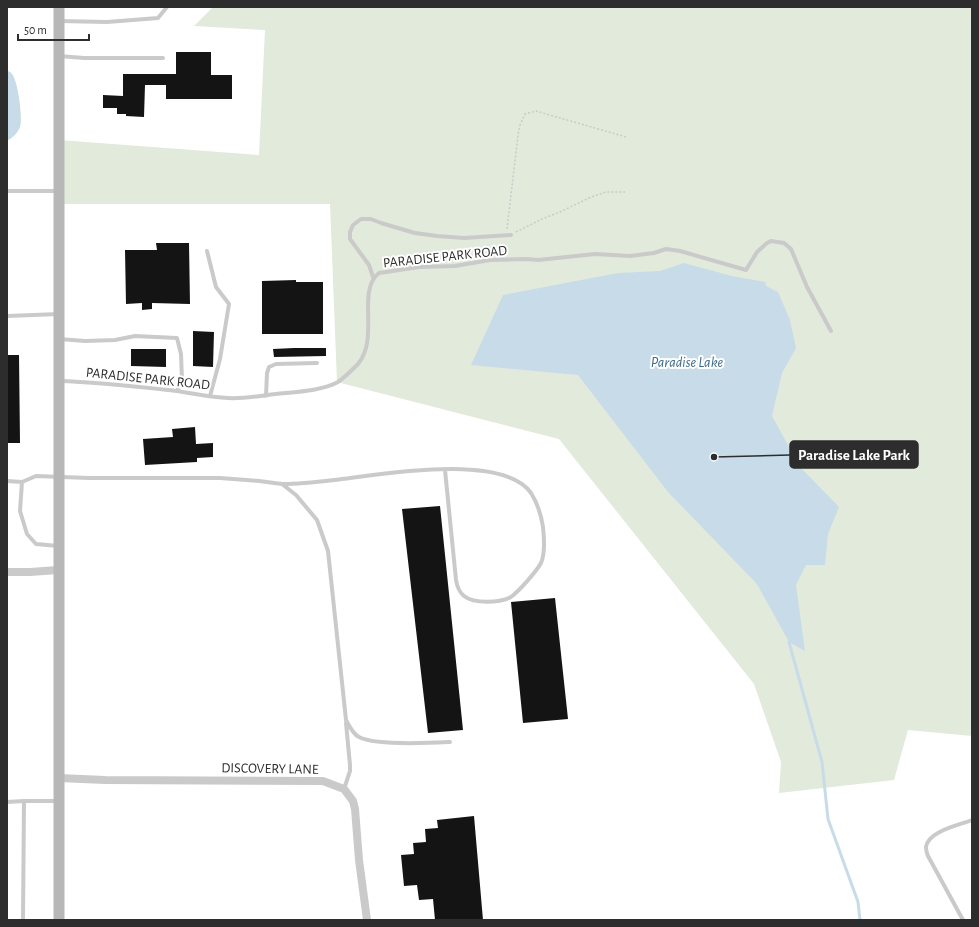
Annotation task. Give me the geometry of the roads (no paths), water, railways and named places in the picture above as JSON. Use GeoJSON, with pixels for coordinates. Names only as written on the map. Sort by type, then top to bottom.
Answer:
{"type":"FeatureCollection","features":[{"type":"Feature","properties":{"kind":"street"},"geometry":{"type":"LineString","coordinates":[[59,7],[59,920]]}},
{"type":"Feature","properties":{"kind":"street"},"geometry":{"type":"LineString","coordinates":[[7,572],[58,570]]}},
{"type":"Feature","properties":{"kind":"street","name":"DISCOVERY LANE"},"geometry":{"type":"LineString","coordinates":[[59,778],[106,780],[323,781],[344,789]]}},
{"type":"Feature","properties":{"kind":"street"},"geometry":{"type":"LineString","coordinates":[[344,789],[350,796],[355,809],[359,860],[367,920]]}},
{"type":"Feature","properties":{"kind":"lane"},"geometry":{"type":"LineString","coordinates":[[59,21],[107,22],[158,18],[167,7]]}},
{"type":"Feature","properties":{"kind":"lane"},"geometry":{"type":"LineString","coordinates":[[59,56],[84,58],[163,58]]}},
{"type":"Feature","properties":{"kind":"lane"},"geometry":{"type":"LineString","coordinates":[[7,191],[59,191]]}},
{"type":"Feature","properties":{"kind":"lane"},"geometry":{"type":"LineString","coordinates":[[374,277],[366,261],[350,239],[350,232],[353,225],[361,219],[371,219],[415,233],[437,236],[464,238],[508,235]]}},
{"type":"Feature","properties":{"kind":"lane","name":"PARADISE PARK ROAD"},"geometry":{"type":"LineString","coordinates":[[59,381],[89,382],[227,398],[303,392],[337,382],[357,364],[365,352],[367,345],[369,288],[374,277],[379,273],[420,267],[455,266],[490,260],[538,260],[595,254],[630,256],[654,254],[666,249],[686,252],[746,270],[757,252],[766,243],[771,241],[784,242],[791,249],[807,287],[831,331]]}},
{"type":"Feature","properties":{"kind":"lane"},"geometry":{"type":"LineString","coordinates":[[207,251],[216,288],[229,304],[220,359],[210,396]]}},
{"type":"Feature","properties":{"kind":"lane"},"geometry":{"type":"LineString","coordinates":[[7,316],[59,314]]}},
{"type":"Feature","properties":{"kind":"lane"},"geometry":{"type":"LineString","coordinates":[[59,339],[85,341],[115,340],[135,336],[177,338],[181,354],[182,380],[177,391]]}},
{"type":"Feature","properties":{"kind":"lane"},"geometry":{"type":"LineString","coordinates":[[266,396],[267,373],[269,367],[276,364],[317,363]]}},
{"type":"Feature","properties":{"kind":"lane"},"geometry":{"type":"LineString","coordinates":[[7,481],[22,482],[36,476],[220,478],[282,484],[333,480],[412,470],[445,470],[473,470],[488,471],[517,481],[530,491],[539,506],[544,540],[541,562],[519,591],[509,598],[497,601],[476,600],[464,596],[458,589],[445,470]]}},
{"type":"Feature","properties":{"kind":"lane"},"geometry":{"type":"LineString","coordinates":[[22,482],[20,511],[27,534],[36,544],[58,546]]}},
{"type":"Feature","properties":{"kind":"lane"},"geometry":{"type":"LineString","coordinates":[[282,484],[296,495],[317,520],[328,550],[350,765],[344,789]]}},
{"type":"Feature","properties":{"kind":"lane"},"geometry":{"type":"LineString","coordinates":[[346,720],[349,728],[355,734],[368,740],[382,742],[450,742]]}},
{"type":"Feature","properties":{"kind":"lane"},"geometry":{"type":"LineString","coordinates":[[7,802],[59,801]]}},
{"type":"Feature","properties":{"kind":"lane"},"geometry":{"type":"LineString","coordinates":[[23,920],[24,802]]}},
{"type":"Feature","properties":{"kind":"lane"},"geometry":{"type":"LineString","coordinates":[[963,920],[928,856],[926,847],[929,841],[936,834],[972,820]]}},
{"type":"Feature","properties":{"kind":"water"},"geometry":{"type":"Polygon","coordinates":[[[7,70],[12,73],[16,84],[21,122],[15,135],[7,141],[7,70]]]}},
{"type":"Feature","properties":{"kind":"water","name":"Paradise Lake"},"geometry":{"type":"Polygon","coordinates":[[[684,263],[732,276],[765,282],[766,286],[778,292],[790,320],[796,348],[782,373],[772,416],[800,467],[839,507],[828,534],[825,565],[806,565],[796,585],[805,651],[789,642],[757,584],[668,492],[578,375],[471,365],[503,295],[618,273],[660,271],[684,263]]]}},
{"type":"Feature","properties":{"kind":"waterway"},"geometry":{"type":"LineString","coordinates":[[789,642],[822,762],[828,819],[858,902],[860,920]]}},
{"type":"Feature","properties":{"kind":"place","name":"Paradise Lake Park"},"geometry":{"type":"Point","coordinates":[714,457]}}]}
